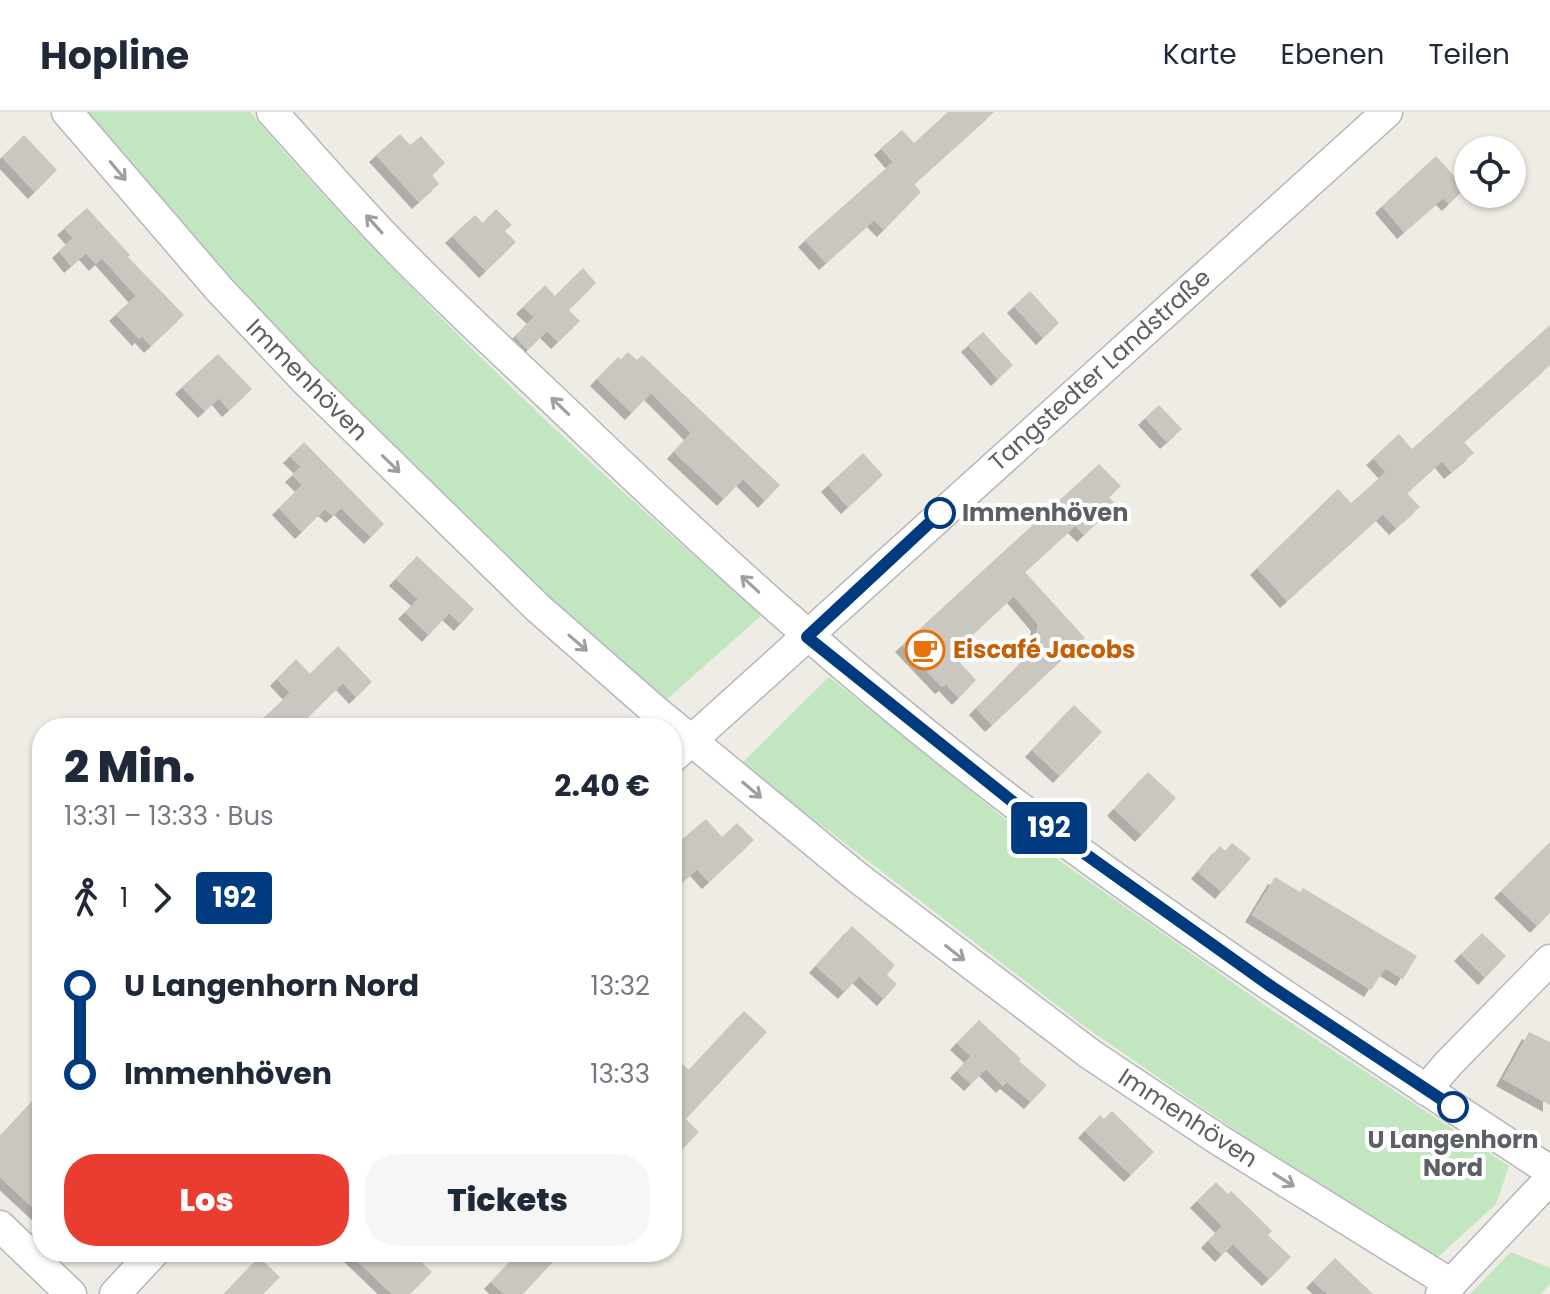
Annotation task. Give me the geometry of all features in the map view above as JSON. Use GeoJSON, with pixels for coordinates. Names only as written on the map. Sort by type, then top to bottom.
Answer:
{"type":"FeatureCollection","features":[{"type":"Feature","properties":{"kind":"street","name":"Immenhöven"},"geometry":{"type":"LineString","coordinates":[[67,112],[219,289],[304,379],[650,718]]}},
{"type":"Feature","properties":{"kind":"street"},"geometry":{"type":"LineString","coordinates":[[272,112],[396,248],[648,490],[807,637],[1018,806],[1272,987],[1550,1171]]}},
{"type":"Feature","properties":{"kind":"street","name":"Tangstedter Landstraße"},"geometry":{"type":"LineString","coordinates":[[682,749],[946,507],[1387,112]]}},
{"type":"Feature","properties":{"kind":"street","name":"Immenhöven"},"geometry":{"type":"LineString","coordinates":[[682,749],[1090,1054],[1446,1289]]}},
{"type":"Feature","properties":{"kind":"street"},"geometry":{"type":"LineString","coordinates":[[1426,1090],[1550,960]]}},
{"type":"Feature","properties":{"kind":"street"},"geometry":{"type":"LineString","coordinates":[[1446,1289],[1550,1179]]}},
{"type":"Feature","properties":{"kind":"street"},"geometry":{"type":"LineString","coordinates":[[0,1226],[32,1257]]}},
{"type":"Feature","properties":{"kind":"street"},"geometry":{"type":"LineString","coordinates":[[38,1262],[71,1294]]}},
{"type":"Feature","properties":{"kind":"street"},"geometry":{"type":"LineString","coordinates":[[115,1294],[145,1262]]}},
{"type":"Feature","properties":{"kind":"green space"},"geometry":{"type":"Polygon","coordinates":[[[83,112],[250,112],[370,245],[497,373],[628,496],[762,615],[667,699],[554,602],[227,285],[83,112]]]}},
{"type":"Feature","properties":{"kind":"green space"},"geometry":{"type":"Polygon","coordinates":[[[829,677],[1040,847],[1273,1011],[1509,1166],[1496,1204],[1438,1257],[1239,1133],[1084,1026],[741,764],[829,677]]]}},
{"type":"Feature","properties":{"kind":"green space"},"geometry":{"type":"Polygon","coordinates":[[[1511,1252],[1550,1268],[1550,1284],[1541,1294],[1470,1294],[1511,1252]]]}},
{"type":"Feature","properties":{"kind":"building"},"geometry":{"type":"Polygon","coordinates":[[[948,112],[994,112],[914,184],[921,192],[884,230],[874,220],[826,263],[805,240],[893,162],[881,148],[902,130],[914,143],[948,112]]]}},
{"type":"Feature","properties":{"kind":"building"},"geometry":{"type":"Polygon","coordinates":[[[400,134],[410,145],[421,136],[445,163],[432,175],[439,184],[419,202],[376,155],[400,134]]]}},
{"type":"Feature","properties":{"kind":"building"},"geometry":{"type":"Polygon","coordinates":[[[24,135],[57,170],[35,192],[2,157],[24,135]]]}},
{"type":"Feature","properties":{"kind":"building"},"geometry":{"type":"Polygon","coordinates":[[[1436,156],[1454,176],[1454,199],[1449,204],[1443,198],[1404,232],[1382,206],[1436,156]]]}},
{"type":"Feature","properties":{"kind":"building"},"geometry":{"type":"Polygon","coordinates":[[[87,208],[130,255],[128,257],[184,315],[151,346],[142,336],[139,339],[116,314],[136,296],[102,258],[96,264],[86,253],[71,266],[59,251],[73,238],[64,228],[87,208]]]}},
{"type":"Feature","properties":{"kind":"building"},"geometry":{"type":"Polygon","coordinates":[[[496,209],[512,225],[505,231],[516,242],[486,271],[452,236],[475,215],[483,223],[496,209]]]}},
{"type":"Feature","properties":{"kind":"building"},"geometry":{"type":"Polygon","coordinates":[[[583,268],[596,283],[569,310],[580,321],[558,342],[547,331],[528,350],[515,336],[534,317],[523,307],[545,285],[555,296],[583,268]]]}},
{"type":"Feature","properties":{"kind":"building"},"geometry":{"type":"Polygon","coordinates":[[[1030,291],[1059,323],[1043,338],[1014,306],[1030,291]]]}},
{"type":"Feature","properties":{"kind":"building"},"geometry":{"type":"Polygon","coordinates":[[[1550,325],[1550,365],[1464,442],[1474,453],[1451,472],[1442,461],[1407,493],[1420,507],[1396,528],[1383,514],[1287,601],[1257,568],[1338,489],[1351,503],[1386,472],[1373,458],[1399,434],[1412,449],[1550,325]]]}},
{"type":"Feature","properties":{"kind":"building"},"geometry":{"type":"Polygon","coordinates":[[[983,332],[1013,365],[998,379],[968,345],[983,332]]]}},
{"type":"Feature","properties":{"kind":"building"},"geometry":{"type":"Polygon","coordinates":[[[628,352],[637,360],[642,355],[780,485],[765,501],[743,479],[724,499],[674,452],[691,433],[651,393],[632,413],[597,379],[618,357],[621,359],[628,352]]]}},
{"type":"Feature","properties":{"kind":"building"},"geometry":{"type":"Polygon","coordinates":[[[218,354],[252,389],[229,410],[219,398],[205,411],[182,387],[218,354]]]}},
{"type":"Feature","properties":{"kind":"building"},"geometry":{"type":"Polygon","coordinates":[[[1159,405],[1182,429],[1167,442],[1145,418],[1159,405]]]}},
{"type":"Feature","properties":{"kind":"building"},"geometry":{"type":"Polygon","coordinates":[[[304,442],[384,524],[371,537],[341,508],[333,516],[325,509],[302,532],[279,508],[302,485],[292,475],[301,467],[290,456],[304,442]]]}},
{"type":"Feature","properties":{"kind":"building"},"geometry":{"type":"Polygon","coordinates":[[[863,453],[883,475],[848,507],[828,485],[863,453]]]}},
{"type":"Feature","properties":{"kind":"building"},"geometry":{"type":"Polygon","coordinates":[[[1099,464],[1121,486],[1109,497],[1116,505],[1084,535],[1075,526],[1025,572],[1085,638],[992,725],[976,708],[1034,649],[1038,624],[1014,596],[952,654],[976,680],[959,698],[946,684],[942,687],[902,645],[1099,464]]]}},
{"type":"Feature","properties":{"kind":"building"},"geometry":{"type":"Polygon","coordinates":[[[417,556],[474,609],[461,624],[449,613],[429,635],[405,612],[418,599],[396,579],[417,556]]]}},
{"type":"Feature","properties":{"kind":"building"},"geometry":{"type":"Polygon","coordinates":[[[338,646],[372,682],[356,697],[343,683],[307,718],[264,718],[290,693],[277,679],[296,659],[310,674],[338,646]]]}},
{"type":"Feature","properties":{"kind":"building"},"geometry":{"type":"Polygon","coordinates":[[[1074,705],[1102,732],[1060,776],[1032,750],[1074,705]]]}},
{"type":"Feature","properties":{"kind":"building"},"geometry":{"type":"Polygon","coordinates":[[[1148,772],[1176,798],[1142,835],[1114,809],[1148,772]]]}},
{"type":"Feature","properties":{"kind":"building"},"geometry":{"type":"Polygon","coordinates":[[[706,819],[722,837],[737,823],[754,840],[709,882],[697,869],[682,882],[682,839],[706,819]]]}},
{"type":"Feature","properties":{"kind":"building"},"geometry":{"type":"Polygon","coordinates":[[[1550,842],[1550,913],[1537,926],[1501,891],[1550,842]]]}},
{"type":"Feature","properties":{"kind":"building"},"geometry":{"type":"Polygon","coordinates":[[[1232,843],[1251,858],[1222,892],[1198,872],[1220,846],[1225,851],[1232,843]]]}},
{"type":"Feature","properties":{"kind":"building"},"geometry":{"type":"Polygon","coordinates":[[[1275,877],[1300,892],[1303,888],[1417,956],[1403,979],[1385,968],[1371,990],[1252,915],[1275,877]]]}},
{"type":"Feature","properties":{"kind":"building"},"geometry":{"type":"Polygon","coordinates":[[[852,926],[895,965],[887,975],[897,984],[884,999],[859,976],[845,992],[816,966],[852,926]]]}},
{"type":"Feature","properties":{"kind":"building"},"geometry":{"type":"Polygon","coordinates":[[[1482,933],[1506,956],[1485,978],[1461,954],[1482,933]]]}},
{"type":"Feature","properties":{"kind":"building"},"geometry":{"type":"Polygon","coordinates":[[[744,1011],[767,1032],[686,1119],[699,1132],[682,1150],[682,1063],[689,1070],[744,1011]]]}},
{"type":"Feature","properties":{"kind":"building"},"geometry":{"type":"Polygon","coordinates":[[[979,1020],[1047,1085],[1031,1102],[1007,1082],[1003,1086],[986,1069],[971,1084],[957,1071],[971,1056],[957,1043],[979,1020]]]}},
{"type":"Feature","properties":{"kind":"building"},"geometry":{"type":"Polygon","coordinates":[[[1529,1032],[1550,1042],[1550,1105],[1503,1079],[1529,1032]]]}},
{"type":"Feature","properties":{"kind":"building"},"geometry":{"type":"Polygon","coordinates":[[[32,1102],[32,1207],[0,1177],[0,1136],[32,1102]]]}},
{"type":"Feature","properties":{"kind":"building"},"geometry":{"type":"Polygon","coordinates":[[[1112,1111],[1154,1152],[1131,1175],[1085,1131],[1100,1115],[1104,1119],[1112,1111]]]}},
{"type":"Feature","properties":{"kind":"building"},"geometry":{"type":"Polygon","coordinates":[[[1216,1182],[1228,1194],[1231,1191],[1272,1231],[1268,1235],[1291,1257],[1269,1279],[1233,1244],[1222,1255],[1208,1241],[1222,1226],[1197,1201],[1216,1182]]]}},
{"type":"Feature","properties":{"kind":"building"},"geometry":{"type":"Polygon","coordinates":[[[1335,1258],[1373,1294],[1327,1294],[1313,1281],[1335,1258]]]}},
{"type":"Feature","properties":{"kind":"building"},"geometry":{"type":"Polygon","coordinates":[[[254,1262],[264,1262],[280,1277],[263,1294],[224,1294],[254,1262]]]}},
{"type":"Feature","properties":{"kind":"building"},"geometry":{"type":"Polygon","coordinates":[[[358,1262],[422,1262],[432,1272],[410,1294],[392,1294],[358,1262]]]}},
{"type":"Feature","properties":{"kind":"building"},"geometry":{"type":"Polygon","coordinates":[[[510,1262],[553,1262],[523,1294],[504,1294],[491,1282],[510,1262]]]}},
{"type":"Feature","properties":{"kind":"bus line","name":"192"},"geometry":{"type":"LineString","coordinates":[[940,513],[807,637],[1018,806],[1272,987],[1453,1107]]}},
{"type":"Feature","properties":{"kind":"place","name":"Immenhöven"},"geometry":{"type":"Point","coordinates":[940,513]}},
{"type":"Feature","properties":{"kind":"place","name":"Eiscafé Jacobs"},"geometry":{"type":"Point","coordinates":[925,650]}},
{"type":"Feature","properties":{"kind":"place","name":"U Langenhorn Nord"},"geometry":{"type":"Point","coordinates":[1453,1107]}}]}
